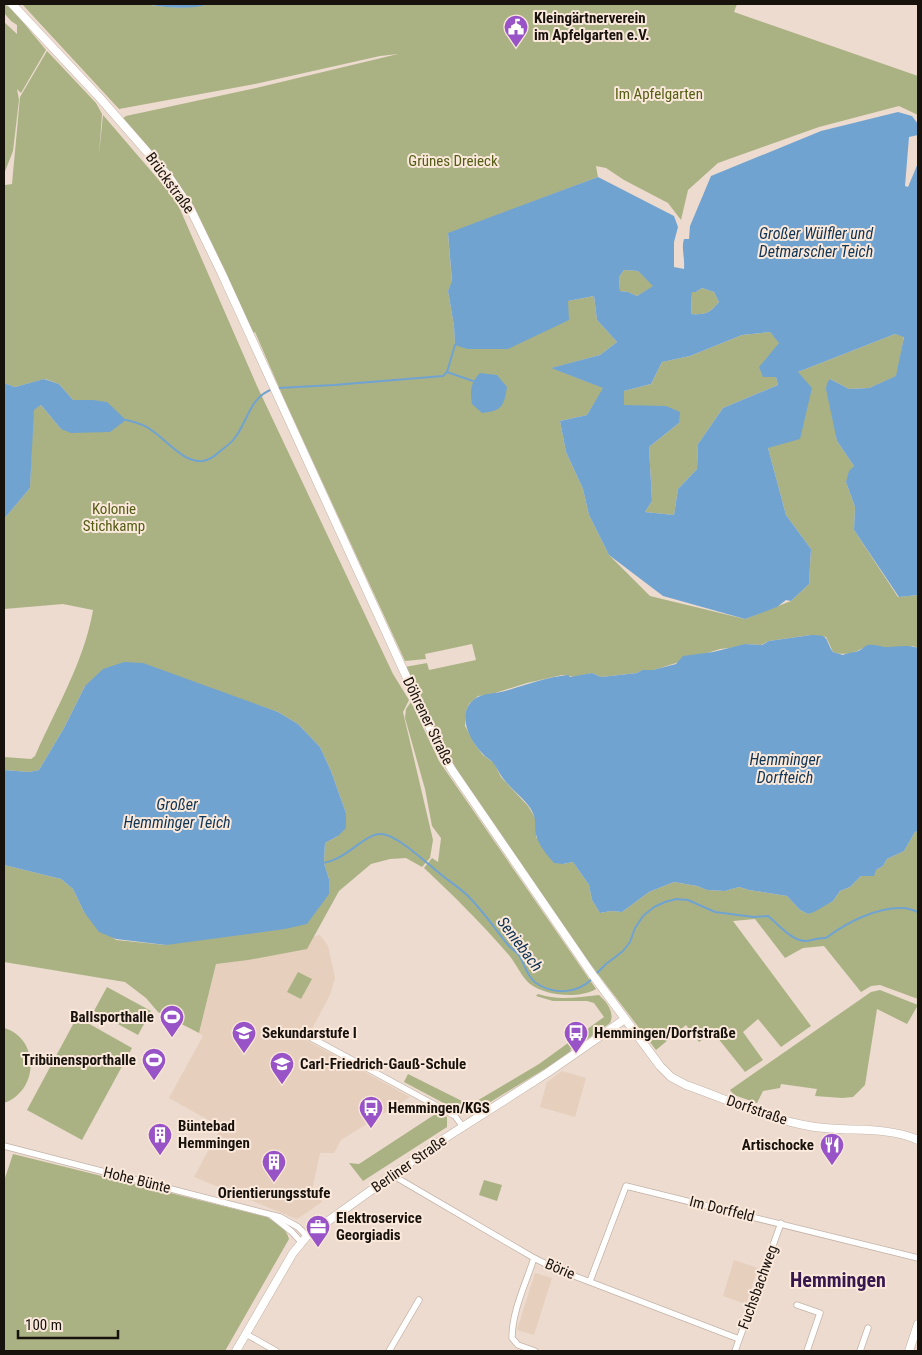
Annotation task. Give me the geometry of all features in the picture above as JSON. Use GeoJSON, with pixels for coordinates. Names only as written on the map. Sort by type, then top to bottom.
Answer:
{"type":"FeatureCollection","features":[{"type":"Feature","properties":{"kind":"street","name":"Brückstraße"},"geometry":{"type":"LineString","coordinates":[[12,4],[138,140],[176,187],[190,208],[205,238],[277,396]]}},
{"type":"Feature","properties":{"kind":"street","name":"Döhrener Straße"},"geometry":{"type":"LineString","coordinates":[[277,396],[433,736],[452,770],[625,1019]]}},
{"type":"Feature","properties":{"kind":"street","name":"Berliner Straße"},"geometry":{"type":"LineString","coordinates":[[236,1351],[300,1242],[307,1236],[395,1173],[625,1019]]}},
{"type":"Feature","properties":{"kind":"street","name":"Dorfstraße"},"geometry":{"type":"LineString","coordinates":[[625,1019],[664,1071],[686,1085],[799,1124],[823,1128],[892,1132],[918,1140]]}},
{"type":"Feature","properties":{"kind":"street"},"geometry":{"type":"LineString","coordinates":[[308,1036],[455,1116],[463,1127]]}},
{"type":"Feature","properties":{"kind":"street","name":"Hohe Bünte"},"geometry":{"type":"LineString","coordinates":[[4,1146],[270,1215],[291,1222],[307,1236]]}},
{"type":"Feature","properties":{"kind":"street","name":"Börie"},"geometry":{"type":"LineString","coordinates":[[395,1173],[400,1179],[556,1269],[739,1339]]}},
{"type":"Feature","properties":{"kind":"street","name":"Im Dorffeld"},"geometry":{"type":"LineString","coordinates":[[590,1282],[626,1186],[918,1258]]}},
{"type":"Feature","properties":{"kind":"street","name":"Hohe Bünte"},"geometry":{"type":"LineString","coordinates":[[270,1215],[292,1232],[300,1242]]}},
{"type":"Feature","properties":{"kind":"street","name":"Fuchsbachweg"},"geometry":{"type":"LineString","coordinates":[[735,1351],[781,1223]]}},
{"type":"Feature","properties":{"kind":"street"},"geometry":{"type":"LineString","coordinates":[[534,1258],[519,1304],[512,1338],[518,1345],[535,1351]]}},
{"type":"Feature","properties":{"kind":"street"},"geometry":{"type":"LineString","coordinates":[[389,1351],[419,1300]]}},
{"type":"Feature","properties":{"kind":"street"},"geometry":{"type":"LineString","coordinates":[[797,1305],[820,1313],[807,1351]]}},
{"type":"Feature","properties":{"kind":"street"},"geometry":{"type":"LineString","coordinates":[[909,1351],[918,1324]]}},
{"type":"Feature","properties":{"kind":"street"},"geometry":{"type":"LineString","coordinates":[[860,1351],[868,1328]]}},
{"type":"Feature","properties":{"kind":"street"},"geometry":{"type":"LineString","coordinates":[[246,1334],[276,1351]]}},
{"type":"Feature","properties":{"kind":"shaded area","name":"Carl-Friedrich-Gauß-Schule"},"geometry":{"type":"Polygon","coordinates":[[[320,935],[328,946],[335,978],[330,995],[306,1040],[410,1097],[341,1140],[334,1153],[320,1153],[312,1190],[316,1191],[322,1202],[297,1219],[194,1177],[218,1133],[212,1122],[169,1098],[203,1036],[199,1033],[216,964],[288,942],[320,935]]]}},
{"type":"Feature","properties":{"kind":"shaded area"},"geometry":{"type":"Polygon","coordinates":[[[562,1071],[586,1078],[575,1117],[540,1107],[547,1082],[562,1071]]]}},
{"type":"Feature","properties":{"kind":"shaded area"},"geometry":{"type":"Polygon","coordinates":[[[734,1260],[758,1268],[746,1304],[723,1296],[734,1260]]]}},
{"type":"Feature","properties":{"kind":"shaded area"},"geometry":{"type":"Polygon","coordinates":[[[535,1273],[552,1278],[534,1335],[517,1330],[535,1273]]]}},
{"type":"Feature","properties":{"kind":"green space"},"geometry":{"type":"Polygon","coordinates":[[[4,4],[12,9],[46,50],[21,93],[17,89],[19,100],[13,151],[4,174],[4,22],[17,34],[17,25],[4,13],[4,4]]]}},
{"type":"Feature","properties":{"kind":"green space"},"geometry":{"type":"Polygon","coordinates":[[[22,4],[146,4],[194,7],[210,4],[737,4],[734,12],[918,76],[918,115],[899,106],[819,127],[718,163],[688,190],[681,220],[668,203],[624,180],[606,168],[596,166],[598,177],[448,234],[452,282],[448,291],[455,345],[568,301],[594,296],[597,320],[617,342],[600,355],[552,368],[604,388],[587,415],[560,421],[566,452],[583,489],[589,515],[609,555],[650,596],[745,619],[791,601],[809,584],[811,549],[786,515],[768,448],[798,372],[895,334],[904,336],[897,376],[869,388],[849,389],[830,379],[837,441],[854,466],[846,482],[855,507],[854,530],[898,597],[918,595],[918,648],[913,646],[906,648],[863,648],[852,653],[840,654],[833,652],[826,637],[811,635],[769,641],[761,645],[745,644],[738,647],[720,649],[654,670],[642,670],[637,673],[601,677],[592,673],[575,677],[562,675],[527,683],[489,695],[478,696],[469,704],[466,711],[465,726],[483,755],[494,763],[501,777],[528,806],[536,819],[536,837],[563,864],[573,862],[589,885],[592,900],[600,913],[622,912],[649,892],[674,882],[697,886],[707,890],[725,891],[739,887],[787,896],[800,910],[808,914],[833,901],[840,891],[850,887],[861,876],[883,866],[887,859],[904,851],[915,832],[918,831],[918,999],[880,985],[871,986],[861,992],[824,946],[803,948],[785,958],[755,919],[733,921],[811,1026],[781,1047],[758,1019],[743,1032],[763,1060],[745,1072],[713,1032],[699,1042],[686,1025],[656,1050],[585,957],[442,746],[405,667],[427,663],[429,670],[476,660],[472,644],[425,654],[426,659],[405,661],[255,332],[253,333],[202,224],[172,175],[119,121],[126,116],[256,88],[398,54],[380,56],[255,84],[119,109],[22,4]]]}},
{"type":"Feature","properties":{"kind":"green space","name":"Kolonie Stichkamp"},"geometry":{"type":"Polygon","coordinates":[[[47,51],[96,103],[102,114],[99,154],[103,115],[176,200],[257,386],[393,674],[409,700],[403,712],[433,840],[430,858],[422,867],[406,858],[390,859],[371,864],[339,891],[307,949],[216,964],[199,1033],[158,1012],[146,998],[125,982],[4,962],[4,865],[61,879],[73,889],[84,912],[116,940],[166,945],[329,879],[324,863],[325,843],[338,836],[346,813],[320,747],[298,724],[278,712],[217,691],[85,686],[64,728],[39,770],[29,772],[4,770],[4,757],[31,759],[35,756],[76,666],[89,629],[93,610],[63,604],[4,609],[4,519],[30,488],[33,410],[41,405],[61,429],[93,400],[73,400],[59,384],[45,379],[15,387],[4,383],[4,191],[5,185],[12,184],[20,97],[47,51]]]}},
{"type":"Feature","properties":{"kind":"green space"},"geometry":{"type":"Polygon","coordinates":[[[624,270],[638,271],[654,286],[637,296],[620,291],[619,277],[624,270]]]}},
{"type":"Feature","properties":{"kind":"green space"},"geometry":{"type":"Polygon","coordinates":[[[702,288],[714,292],[719,302],[707,313],[691,314],[692,292],[702,288]]]}},
{"type":"Feature","properties":{"kind":"green space"},"geometry":{"type":"Polygon","coordinates":[[[770,332],[779,342],[776,377],[778,385],[723,408],[698,444],[697,469],[678,489],[674,515],[645,512],[652,501],[649,447],[679,423],[624,405],[624,391],[651,384],[662,362],[690,356],[742,335],[770,332]]]}},
{"type":"Feature","properties":{"kind":"green space"},"geometry":{"type":"Polygon","coordinates":[[[411,702],[439,761],[596,989],[581,994],[563,995],[545,991],[530,984],[510,956],[424,868],[432,858],[438,862],[441,838],[432,826],[425,789],[405,718],[406,709],[411,702]]]}},
{"type":"Feature","properties":{"kind":"green space"},"geometry":{"type":"Polygon","coordinates":[[[298,972],[312,979],[301,999],[287,992],[298,972]]]}},
{"type":"Feature","properties":{"kind":"green space"},"geometry":{"type":"Polygon","coordinates":[[[107,987],[151,1011],[138,1035],[94,1011],[107,987]]]}},
{"type":"Feature","properties":{"kind":"green space"},"geometry":{"type":"Polygon","coordinates":[[[880,990],[918,1005],[907,1024],[877,1009],[865,1085],[853,1097],[815,1096],[817,1089],[781,1084],[780,1088],[763,1091],[757,1103],[734,1095],[730,1090],[871,992],[880,990]]]}},
{"type":"Feature","properties":{"kind":"green space"},"geometry":{"type":"Polygon","coordinates":[[[538,994],[561,998],[599,995],[611,1012],[610,1023],[548,1067],[469,1115],[404,1082],[408,1074],[470,1105],[539,1064],[604,1017],[594,1003],[587,1001],[553,1001],[536,996],[538,994]]]}},
{"type":"Feature","properties":{"kind":"green space"},"geometry":{"type":"Polygon","coordinates":[[[77,1017],[132,1048],[82,1140],[27,1110],[77,1017]]]}},
{"type":"Feature","properties":{"kind":"green space"},"geometry":{"type":"Polygon","coordinates":[[[4,1028],[16,1034],[24,1042],[31,1064],[29,1076],[24,1087],[16,1096],[4,1103],[4,1028]]]}},
{"type":"Feature","properties":{"kind":"green space"},"geometry":{"type":"Polygon","coordinates":[[[437,1113],[447,1117],[447,1127],[363,1181],[349,1163],[359,1164],[437,1113]]]}},
{"type":"Feature","properties":{"kind":"green space"},"geometry":{"type":"Polygon","coordinates":[[[13,1154],[267,1217],[278,1224],[288,1235],[289,1239],[225,1351],[4,1351],[4,1181],[13,1154]]]}},
{"type":"Feature","properties":{"kind":"green space"},"geometry":{"type":"Polygon","coordinates":[[[484,1180],[502,1185],[497,1201],[479,1195],[484,1180]]]}},
{"type":"Feature","properties":{"kind":"water"},"geometry":{"type":"Polygon","coordinates":[[[146,4],[210,4],[178,8],[146,4]]]}},
{"type":"Feature","properties":{"kind":"water","name":"Großer Wülfler und Detmarscher Teich"},"geometry":{"type":"Polygon","coordinates":[[[898,112],[912,116],[918,124],[918,135],[909,137],[905,186],[908,187],[918,163],[918,595],[899,597],[854,530],[855,507],[846,482],[849,471],[854,466],[837,441],[826,389],[830,379],[849,389],[869,388],[896,376],[904,337],[895,334],[798,372],[812,388],[800,439],[768,448],[786,515],[811,549],[809,584],[791,601],[786,600],[777,607],[745,619],[663,596],[609,555],[589,515],[583,489],[566,452],[560,421],[587,415],[603,388],[551,368],[600,355],[617,342],[597,320],[594,296],[568,301],[569,320],[508,349],[467,349],[455,345],[448,291],[452,281],[448,233],[598,177],[674,216],[678,227],[674,242],[674,267],[684,269],[684,239],[689,239],[690,226],[711,176],[821,131],[898,112]],[[624,270],[619,277],[620,291],[637,296],[653,286],[638,271],[624,270]],[[702,288],[692,292],[691,314],[707,313],[719,302],[714,292],[702,288]],[[770,332],[742,335],[690,356],[662,362],[651,384],[624,391],[624,405],[666,406],[680,412],[679,423],[649,447],[652,501],[645,512],[674,515],[678,489],[697,469],[698,444],[723,408],[778,385],[776,377],[763,377],[759,367],[779,343],[770,332]]]}},
{"type":"Feature","properties":{"kind":"water"},"geometry":{"type":"Polygon","coordinates":[[[480,373],[497,375],[507,387],[503,403],[494,411],[482,413],[472,404],[472,387],[474,380],[480,373]]]}},
{"type":"Feature","properties":{"kind":"water"},"geometry":{"type":"Polygon","coordinates":[[[44,379],[59,384],[73,400],[107,402],[126,420],[110,432],[71,433],[61,429],[41,405],[34,410],[30,488],[4,519],[4,383],[15,387],[44,379]]]}},
{"type":"Feature","properties":{"kind":"water","name":"Hemminger Dorfteich"},"geometry":{"type":"Polygon","coordinates":[[[811,635],[824,637],[833,652],[843,655],[870,645],[918,648],[918,831],[915,832],[904,851],[887,859],[883,866],[876,870],[874,876],[861,876],[850,887],[840,891],[833,901],[808,914],[800,910],[787,896],[739,887],[725,891],[707,890],[697,886],[674,882],[649,892],[622,912],[600,913],[592,900],[589,885],[573,862],[554,863],[544,851],[537,838],[532,810],[478,748],[466,726],[466,711],[476,698],[544,679],[592,673],[601,677],[637,673],[642,670],[653,670],[676,664],[683,656],[713,652],[745,644],[762,645],[769,641],[811,635]]]}},
{"type":"Feature","properties":{"kind":"water","name":"Großer Hemminger Teich"},"geometry":{"type":"Polygon","coordinates":[[[124,662],[143,663],[278,712],[298,724],[320,747],[346,813],[346,828],[338,836],[325,843],[324,863],[329,879],[329,894],[307,924],[285,929],[166,945],[116,939],[99,932],[84,912],[73,889],[61,879],[4,865],[4,770],[29,772],[39,770],[64,728],[85,686],[103,669],[124,662]]]}},
{"type":"Feature","properties":{"kind":"waterway"},"geometry":{"type":"LineString","coordinates":[[278,388],[443,376],[447,372],[455,345]]}},
{"type":"Feature","properties":{"kind":"waterway"},"geometry":{"type":"LineString","coordinates":[[447,372],[473,381]]}},
{"type":"Feature","properties":{"kind":"waterway"},"geometry":{"type":"LineString","coordinates":[[126,420],[148,427],[189,459],[203,461],[213,456],[232,441],[254,404],[265,393],[273,389]]}},
{"type":"Feature","properties":{"kind":"waterway","name":"Seniebach"},"geometry":{"type":"LineString","coordinates":[[322,863],[339,857],[369,837],[382,834],[389,836],[414,852],[468,896],[509,946],[518,954],[530,977],[536,983],[550,990],[565,991],[579,988],[592,979]]}},
{"type":"Feature","properties":{"kind":"waterway","name":"Seniebach"},"geometry":{"type":"LineString","coordinates":[[595,975],[623,951],[630,942],[635,928],[643,916],[654,907],[676,899],[688,900],[715,912],[754,917],[768,916],[790,935],[805,941],[826,938],[852,922],[882,910],[905,908],[918,912]]}},
{"type":"Feature","properties":{"kind":"place","name":"Kleingärtnerverein im Apfelgarten e.V."},"geometry":{"type":"Point","coordinates":[516,48]}},
{"type":"Feature","properties":{"kind":"place","name":"Ballsporthalle"},"geometry":{"type":"Point","coordinates":[172,1038]}},
{"type":"Feature","properties":{"kind":"place","name":"Sekundarstufe I"},"geometry":{"type":"Point","coordinates":[244,1054]}},
{"type":"Feature","properties":{"kind":"place","name":"Hemmingen/Dorfstraße"},"geometry":{"type":"Point","coordinates":[576,1054]}},
{"type":"Feature","properties":{"kind":"place","name":"Tribünensporthalle"},"geometry":{"type":"Point","coordinates":[154,1081]}},
{"type":"Feature","properties":{"kind":"place","name":"Carl-Friedrich-Gauß-Schule"},"geometry":{"type":"Point","coordinates":[282,1085]}},
{"type":"Feature","properties":{"kind":"place","name":"Hemmingen/KGS"},"geometry":{"type":"Point","coordinates":[371,1129]}},
{"type":"Feature","properties":{"kind":"place","name":"Büntebad Hemmingen"},"geometry":{"type":"Point","coordinates":[160,1156]}},
{"type":"Feature","properties":{"kind":"place","name":"Artischocke"},"geometry":{"type":"Point","coordinates":[832,1166]}},
{"type":"Feature","properties":{"kind":"place","name":"Orientierungsstufe"},"geometry":{"type":"Point","coordinates":[274,1183]}},
{"type":"Feature","properties":{"kind":"place","name":"Elektroservice Georgiadis"},"geometry":{"type":"Point","coordinates":[318,1248]}},
{"type":"Feature","properties":{"kind":"district","name":"Hemmingen"},"geometry":{"type":"Point","coordinates":[838,1280]}},
{"type":"Feature","properties":{"kind":"park label","name":"Im Apfelgarten"},"geometry":{"type":"Point","coordinates":[659,94]}},
{"type":"Feature","properties":{"kind":"park label","name":"Grünes Dreieck"},"geometry":{"type":"Point","coordinates":[453,161]}}]}
